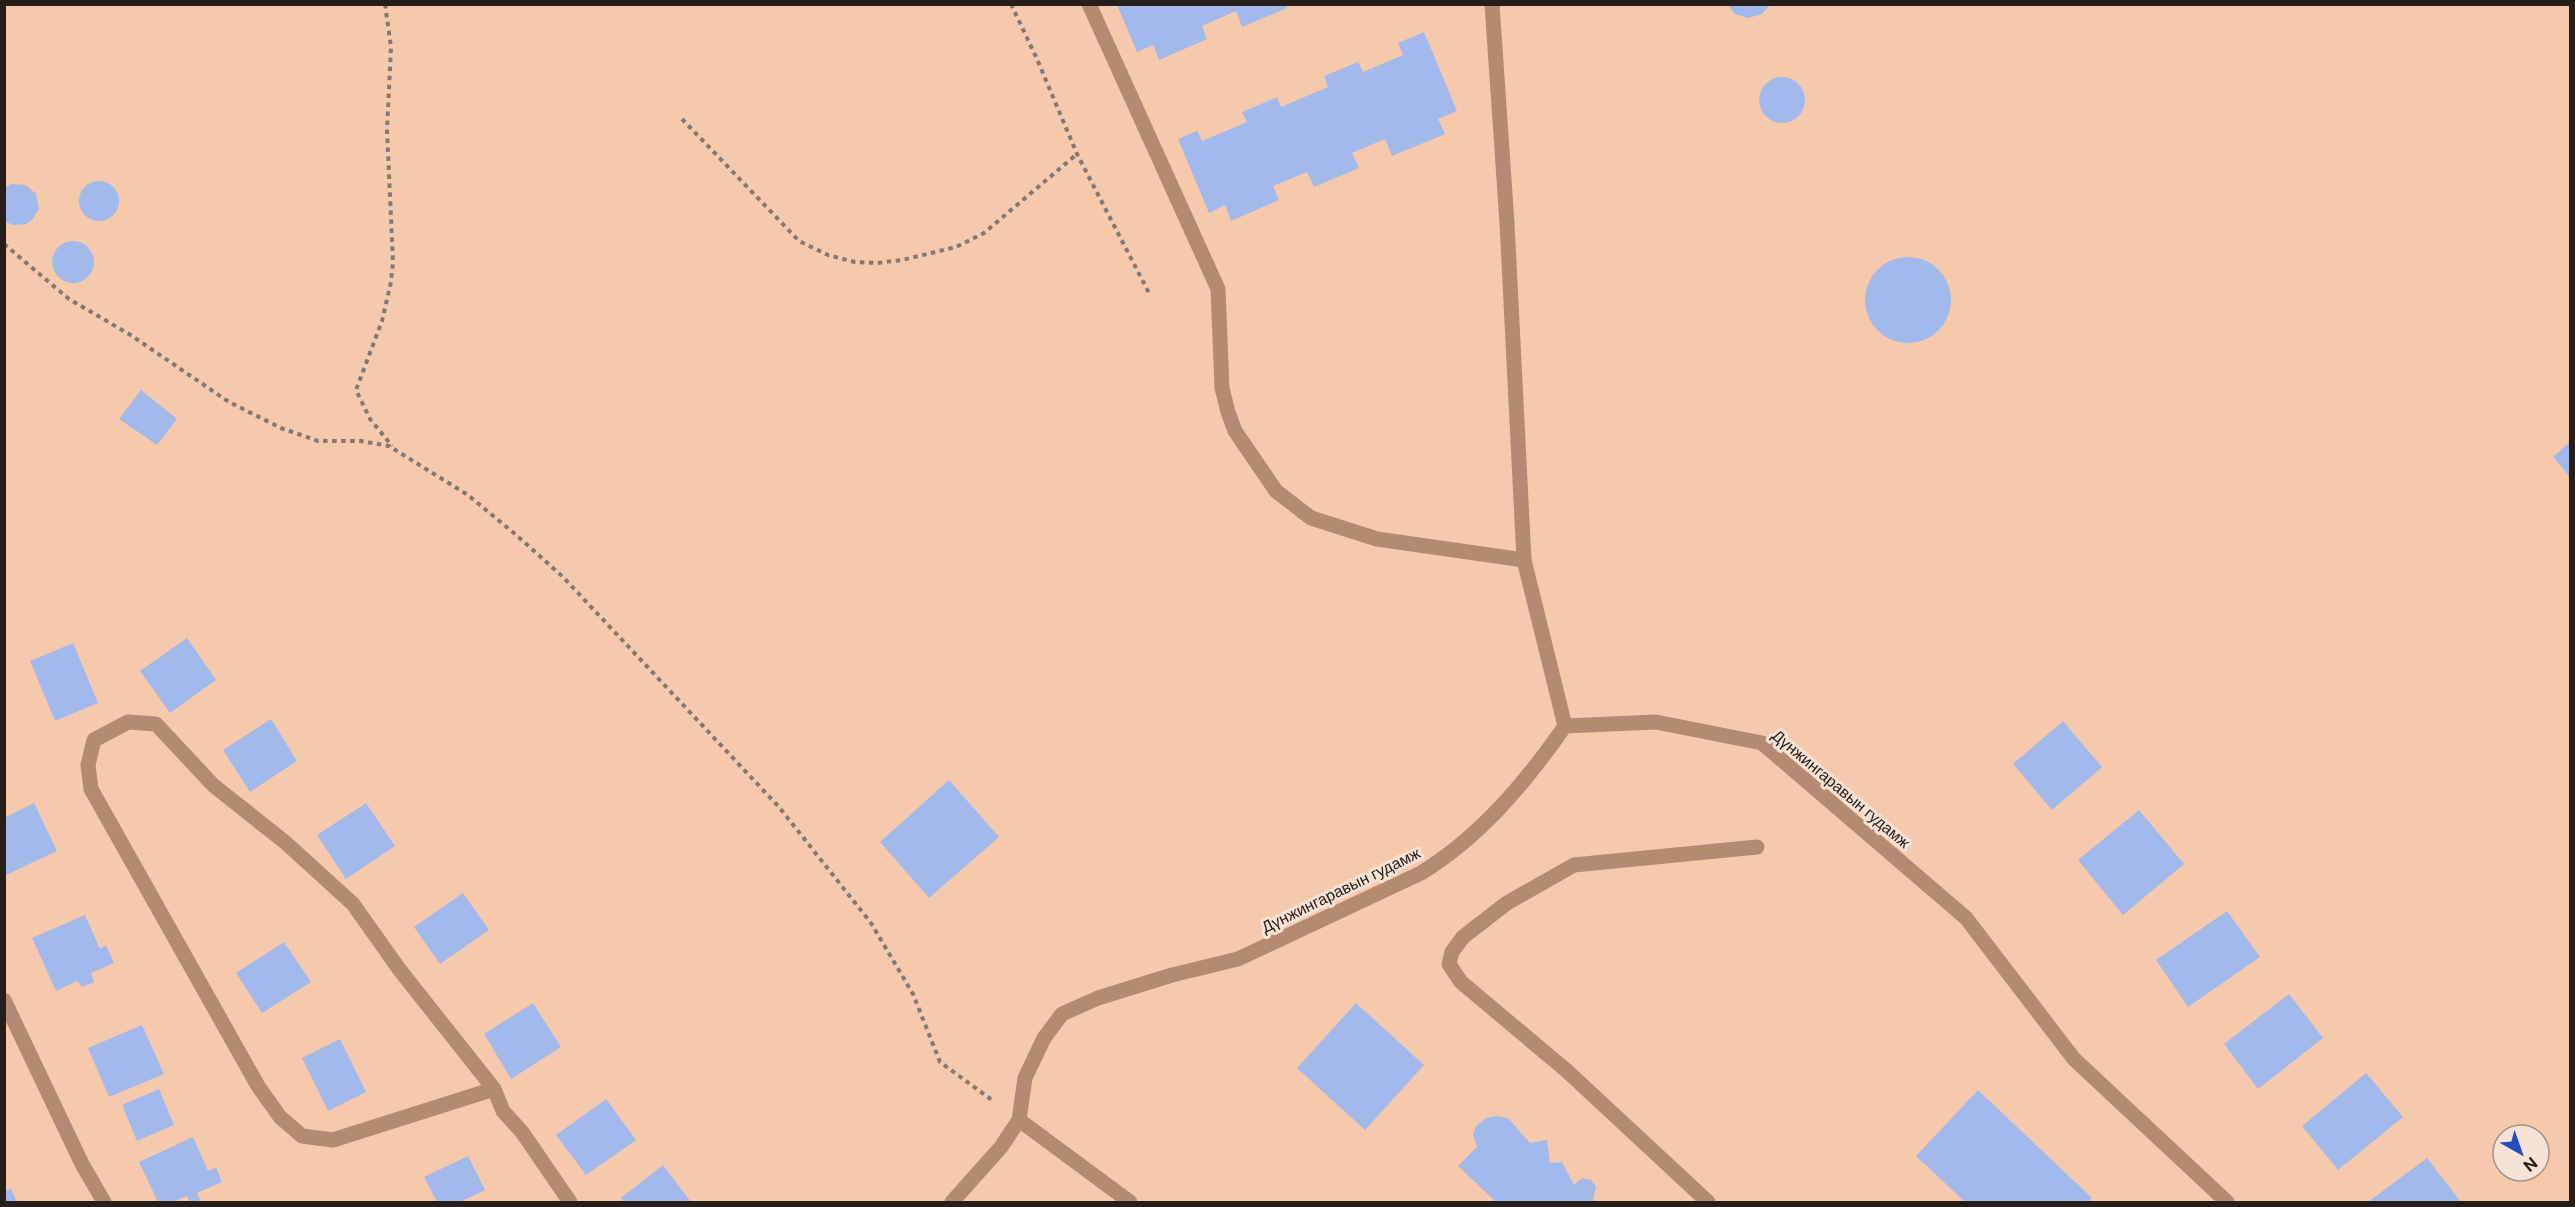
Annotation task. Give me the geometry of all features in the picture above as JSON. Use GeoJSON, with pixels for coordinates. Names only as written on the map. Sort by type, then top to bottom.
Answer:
{"type":"FeatureCollection","features":[{"type":"Feature","properties":{"kind":"street"},"geometry":{"type":"LineString","coordinates":[[1089,4],[1218,289],[1222,388],[1228,412],[1235,431],[1276,491],[1311,518],[1377,539],[1524,560]]}},
{"type":"Feature","properties":{"kind":"street"},"geometry":{"type":"LineString","coordinates":[[1492,4],[1506,212],[1524,560],[1565,726]]}},
{"type":"Feature","properties":{"kind":"street"},"geometry":{"type":"LineString","coordinates":[[494,1089],[333,1140],[302,1136],[280,1116],[258,1086],[91,789],[88,765],[94,740],[128,722],[156,724],[213,785],[286,843],[353,904],[399,969],[494,1089],[503,1111],[522,1132],[570,1203]]}},
{"type":"Feature","properties":{"kind":"street","name":"Дүнжингаравын гудамж"},"geometry":{"type":"LineString","coordinates":[[952,1203],[1001,1147],[1019,1120],[1025,1078],[1044,1038],[1062,1014],[1109,994],[1172,975],[1238,959],[1421,873],[1460,846],[1514,794],[1565,726],[1656,722],[1762,743],[1966,918],[2074,1059],[2227,1203]]}},
{"type":"Feature","properties":{"kind":"street"},"geometry":{"type":"LineString","coordinates":[[1708,1203],[1567,1071],[1461,982],[1449,964],[1452,952],[1463,937],[1507,903],[1574,865],[1757,847]]}},
{"type":"Feature","properties":{"kind":"street"},"geometry":{"type":"LineString","coordinates":[[4,1000],[82,1164],[104,1203]]}},
{"type":"Feature","properties":{"kind":"street"},"geometry":{"type":"LineString","coordinates":[[1019,1120],[1130,1203]]}},
{"type":"Feature","properties":{"kind":"path"},"geometry":{"type":"LineString","coordinates":[[385,4],[391,47],[387,130],[392,282],[382,321],[356,390],[366,411],[394,449]]}},
{"type":"Feature","properties":{"kind":"path"},"geometry":{"type":"LineString","coordinates":[[1011,4],[1077,154],[1150,295]]}},
{"type":"Feature","properties":{"kind":"path"},"geometry":{"type":"LineString","coordinates":[[682,119],[799,241],[828,255],[855,262],[877,263],[902,260],[956,247],[984,232],[1077,154]]}},
{"type":"Feature","properties":{"kind":"path"},"geometry":{"type":"LineString","coordinates":[[4,243],[69,299],[172,362],[229,402],[281,428],[318,441],[361,441],[394,449],[468,495],[562,577],[779,807],[871,923],[913,994],[940,1062],[1019,1120]]}},
{"type":"Feature","properties":{"kind":"shaded area"},"geometry":{"type":"Polygon","coordinates":[[[5,5],[2570,5],[2570,1202],[5,1202],[5,5]]]}},
{"type":"Feature","properties":{"kind":"building"},"geometry":{"type":"Polygon","coordinates":[[[1117,5],[1286,5],[1287,8],[1242,27],[1236,11],[1202,26],[1207,39],[1159,60],[1153,45],[1137,52],[1117,5]]]}},
{"type":"Feature","properties":{"kind":"building"},"geometry":{"type":"Polygon","coordinates":[[[1728,5],[1770,5],[1762,14],[1748,18],[1735,14],[1728,5]]]}},
{"type":"Feature","properties":{"kind":"building"},"geometry":{"type":"Polygon","coordinates":[[[1424,32],[1457,111],[1438,119],[1445,134],[1392,156],[1385,139],[1352,153],[1359,168],[1314,187],[1307,172],[1273,186],[1279,200],[1231,221],[1225,205],[1209,213],[1178,139],[1197,131],[1202,141],[1247,122],[1242,112],[1277,97],[1281,107],[1328,87],[1324,76],[1358,62],[1363,72],[1403,55],[1398,43],[1424,32]]]}},
{"type":"Feature","properties":{"kind":"building"},"geometry":{"type":"Polygon","coordinates":[[[1782,77],[1798,84],[1805,100],[1798,116],[1782,123],[1766,116],[1759,100],[1766,84],[1782,77]]]}},
{"type":"Feature","properties":{"kind":"building"},"geometry":{"type":"Polygon","coordinates":[[[99,181],[113,187],[119,201],[113,215],[99,221],[85,215],[79,201],[85,187],[99,181]]]}},
{"type":"Feature","properties":{"kind":"building"},"geometry":{"type":"Polygon","coordinates":[[[11,184],[26,185],[36,194],[39,209],[32,220],[26,224],[13,225],[4,221],[4,188],[11,184]]]}},
{"type":"Feature","properties":{"kind":"building"},"geometry":{"type":"Polygon","coordinates":[[[73,241],[81,242],[88,247],[93,254],[93,270],[88,277],[81,282],[73,283],[65,282],[58,277],[53,270],[52,262],[53,254],[58,247],[65,242],[73,241]]]}},
{"type":"Feature","properties":{"kind":"building"},"geometry":{"type":"Polygon","coordinates":[[[1908,257],[1932,264],[1944,276],[1951,300],[1944,324],[1932,336],[1908,343],[1884,336],[1872,324],[1865,300],[1872,276],[1884,264],[1908,257]]]}},
{"type":"Feature","properties":{"kind":"building"},"geometry":{"type":"Polygon","coordinates":[[[141,390],[177,419],[157,445],[119,419],[141,390]]]}},
{"type":"Feature","properties":{"kind":"building"},"geometry":{"type":"Polygon","coordinates":[[[2570,442],[2570,477],[2553,457],[2570,442]]]}},
{"type":"Feature","properties":{"kind":"building"},"geometry":{"type":"Polygon","coordinates":[[[187,638],[216,680],[170,713],[140,671],[187,638]]]}},
{"type":"Feature","properties":{"kind":"building"},"geometry":{"type":"Polygon","coordinates":[[[73,643],[98,703],[55,721],[30,661],[73,643]]]}},
{"type":"Feature","properties":{"kind":"building"},"geometry":{"type":"Polygon","coordinates":[[[271,719],[297,761],[250,792],[223,750],[271,719]]]}},
{"type":"Feature","properties":{"kind":"building"},"geometry":{"type":"Polygon","coordinates":[[[2063,721],[2102,767],[2052,810],[2013,764],[2063,721]]]}},
{"type":"Feature","properties":{"kind":"building"},"geometry":{"type":"Polygon","coordinates":[[[949,780],[999,837],[929,898],[880,842],[949,780]]]}},
{"type":"Feature","properties":{"kind":"building"},"geometry":{"type":"Polygon","coordinates":[[[34,803],[57,851],[4,876],[4,818],[34,803]]]}},
{"type":"Feature","properties":{"kind":"building"},"geometry":{"type":"Polygon","coordinates":[[[366,803],[395,846],[346,879],[317,835],[366,803]]]}},
{"type":"Feature","properties":{"kind":"building"},"geometry":{"type":"Polygon","coordinates":[[[2139,810],[2184,864],[2123,915],[2078,860],[2139,810]]]}},
{"type":"Feature","properties":{"kind":"building"},"geometry":{"type":"Polygon","coordinates":[[[463,893],[489,930],[440,964],[414,927],[463,893]]]}},
{"type":"Feature","properties":{"kind":"building"},"geometry":{"type":"Polygon","coordinates":[[[2227,911],[2260,957],[2188,1007],[2156,960],[2227,911]]]}},
{"type":"Feature","properties":{"kind":"building"},"geometry":{"type":"Polygon","coordinates":[[[85,915],[100,949],[106,945],[114,963],[91,973],[94,982],[82,987],[77,981],[56,991],[32,938],[85,915]]]}},
{"type":"Feature","properties":{"kind":"building"},"geometry":{"type":"Polygon","coordinates":[[[284,942],[311,982],[262,1013],[236,973],[284,942]]]}},
{"type":"Feature","properties":{"kind":"building"},"geometry":{"type":"Polygon","coordinates":[[[2289,994],[2323,1038],[2258,1089],[2224,1044],[2289,994]]]}},
{"type":"Feature","properties":{"kind":"building"},"geometry":{"type":"Polygon","coordinates":[[[533,1003],[561,1047],[511,1079],[484,1034],[533,1003]]]}},
{"type":"Feature","properties":{"kind":"building"},"geometry":{"type":"Polygon","coordinates":[[[1356,1003],[1424,1065],[1365,1130],[1297,1068],[1356,1003]]]}},
{"type":"Feature","properties":{"kind":"building"},"geometry":{"type":"Polygon","coordinates":[[[142,1025],[164,1074],[109,1097],[88,1048],[142,1025]]]}},
{"type":"Feature","properties":{"kind":"building"},"geometry":{"type":"Polygon","coordinates":[[[340,1039],[366,1092],[328,1111],[302,1058],[340,1039]]]}},
{"type":"Feature","properties":{"kind":"building"},"geometry":{"type":"Polygon","coordinates":[[[2366,1073],[2403,1117],[2338,1170],[2302,1126],[2366,1073]]]}},
{"type":"Feature","properties":{"kind":"building"},"geometry":{"type":"Polygon","coordinates":[[[159,1089],[174,1125],[137,1141],[122,1105],[159,1089]]]}},
{"type":"Feature","properties":{"kind":"building"},"geometry":{"type":"Polygon","coordinates":[[[1978,1090],[2092,1198],[2088,1202],[1965,1202],[1916,1156],[1978,1090]]]}},
{"type":"Feature","properties":{"kind":"building"},"geometry":{"type":"Polygon","coordinates":[[[606,1099],[636,1140],[586,1175],[556,1135],[606,1099]]]}},
{"type":"Feature","properties":{"kind":"building"},"geometry":{"type":"Polygon","coordinates":[[[1496,1116],[1508,1118],[1530,1143],[1547,1140],[1550,1163],[1562,1162],[1574,1185],[1582,1178],[1591,1180],[1596,1187],[1593,1200],[1595,1202],[1496,1202],[1458,1166],[1477,1147],[1473,1134],[1476,1126],[1486,1118],[1496,1116]]]}},
{"type":"Feature","properties":{"kind":"building"},"geometry":{"type":"Polygon","coordinates":[[[193,1137],[208,1171],[216,1167],[222,1182],[197,1193],[200,1200],[195,1202],[190,1202],[187,1196],[173,1202],[158,1202],[139,1162],[193,1137]]]}},
{"type":"Feature","properties":{"kind":"building"},"geometry":{"type":"Polygon","coordinates":[[[468,1156],[485,1190],[460,1202],[437,1202],[424,1177],[468,1156]]]}},
{"type":"Feature","properties":{"kind":"building"},"geometry":{"type":"Polygon","coordinates":[[[2427,1158],[2461,1202],[2368,1202],[2427,1158]]]}},
{"type":"Feature","properties":{"kind":"building"},"geometry":{"type":"Polygon","coordinates":[[[663,1165],[691,1202],[624,1202],[621,1198],[663,1165]]]}},
{"type":"Feature","properties":{"kind":"building"},"geometry":{"type":"Polygon","coordinates":[[[11,1189],[17,1202],[4,1202],[4,1192],[11,1189]]]}}]}
